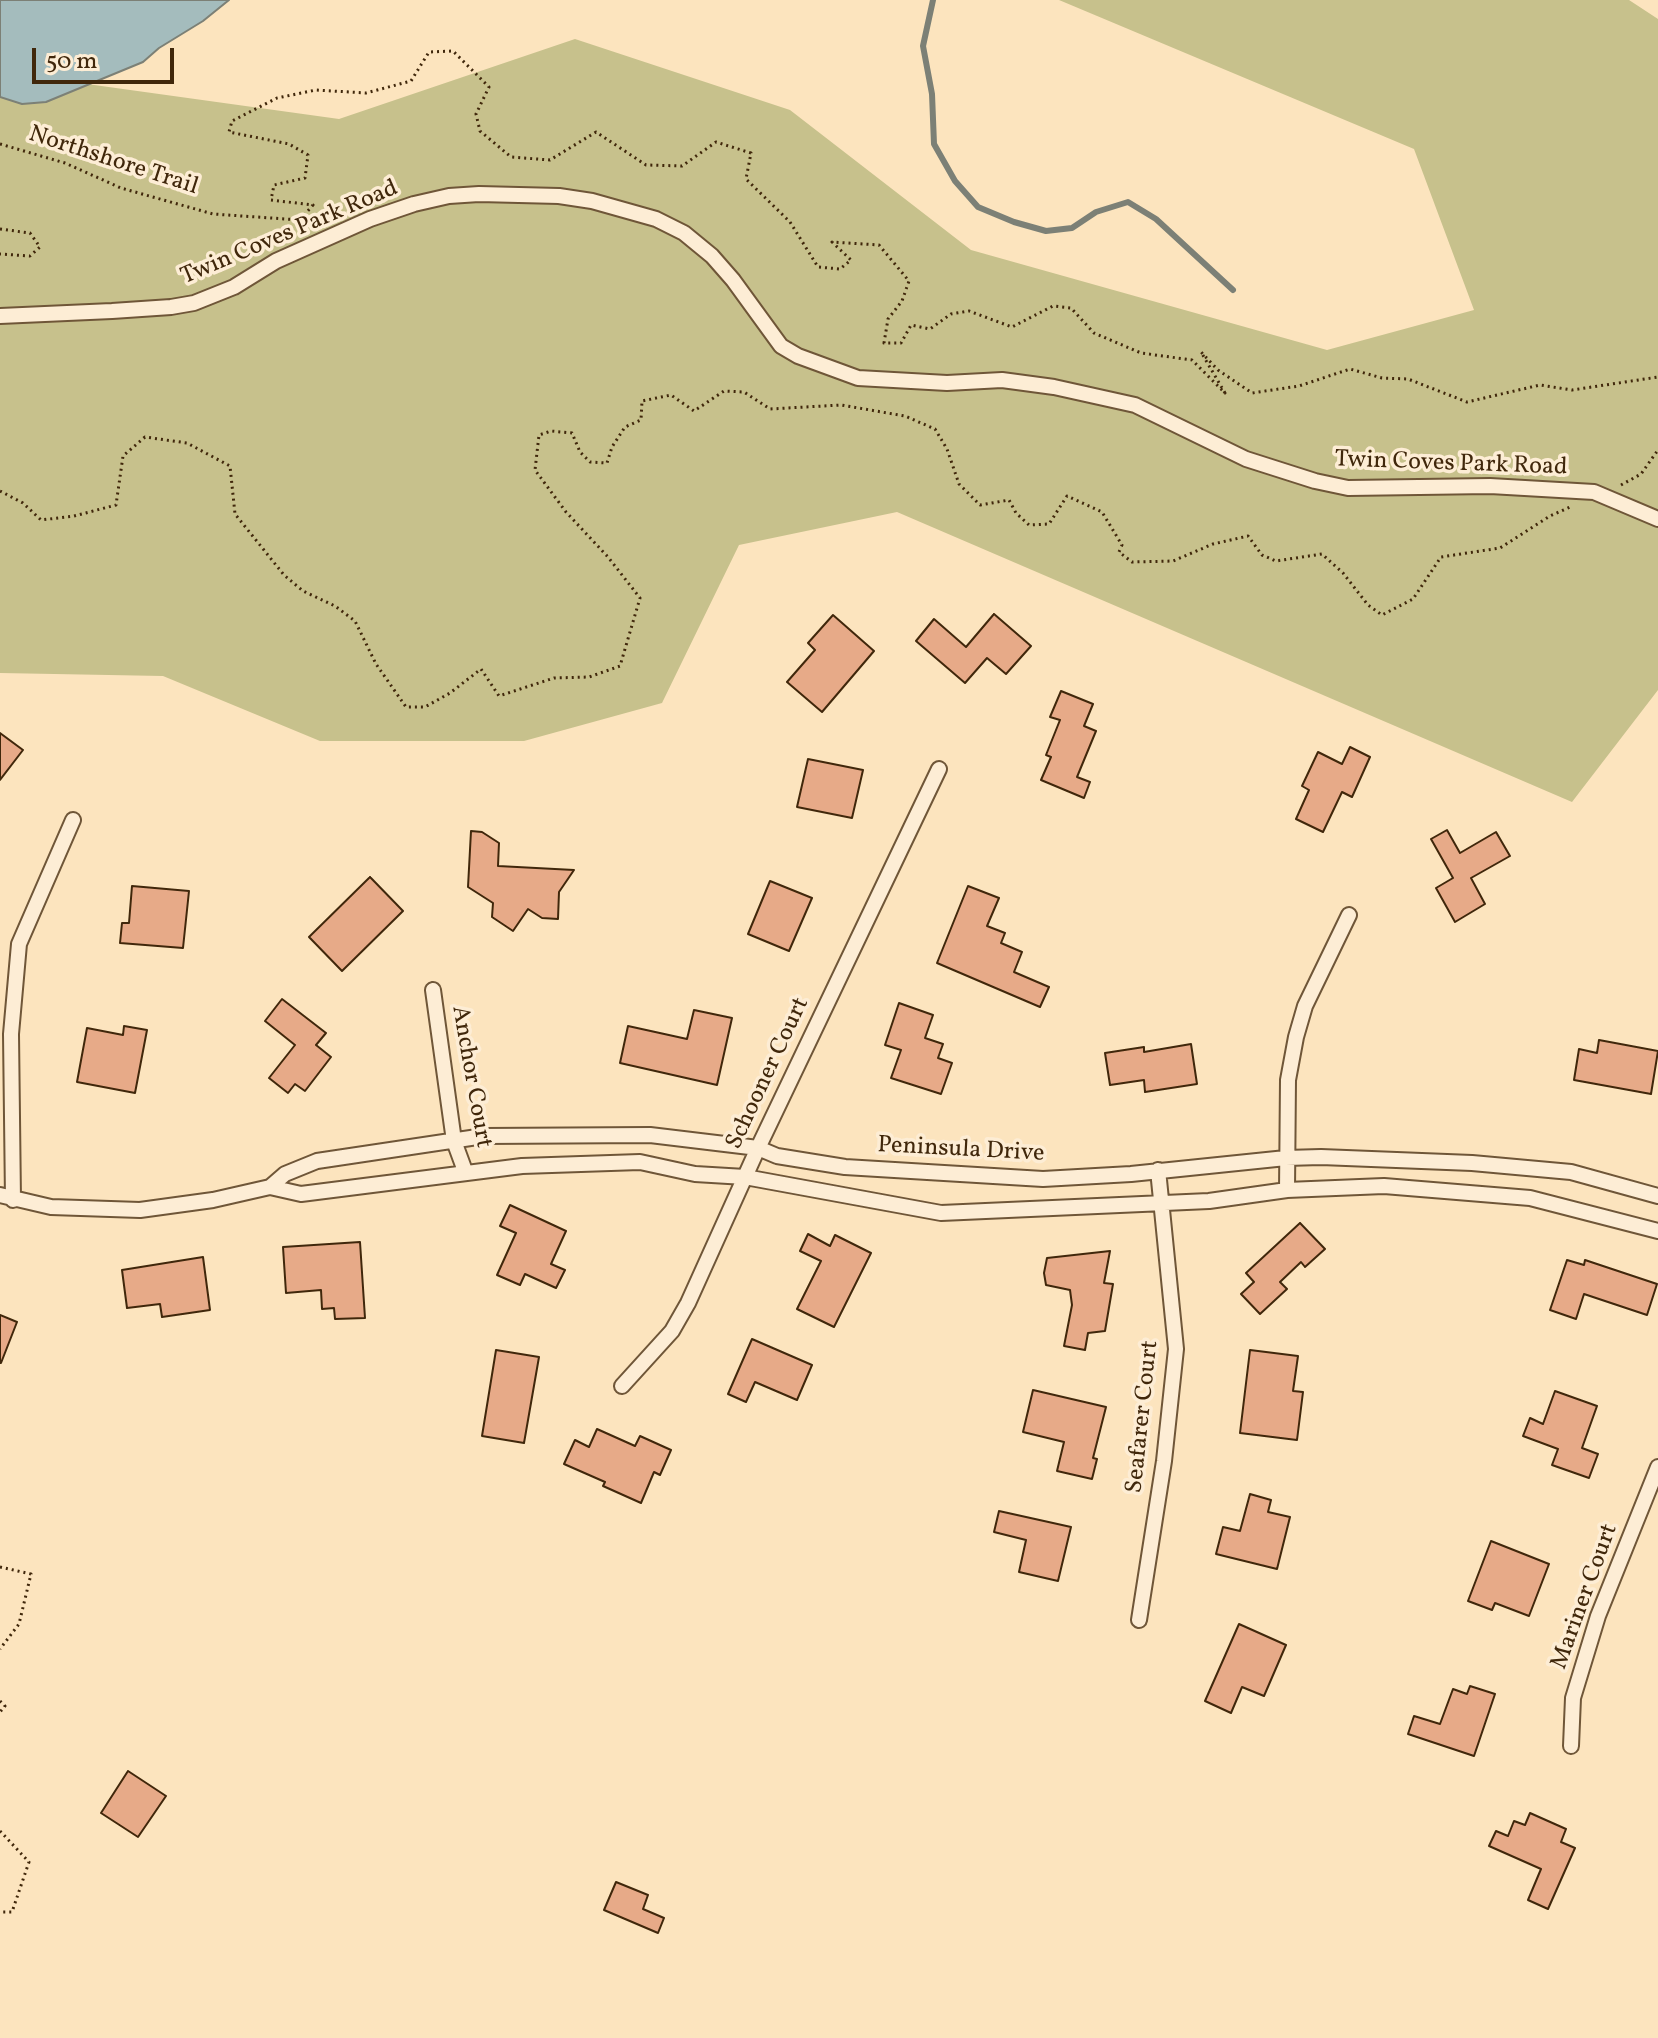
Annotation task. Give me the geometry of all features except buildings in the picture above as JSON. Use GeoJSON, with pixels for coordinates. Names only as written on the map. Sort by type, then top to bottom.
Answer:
{"type":"FeatureCollection","features":[{"type":"Feature","properties":{"kind":"street","name":"Twin Coves Park Road"},"geometry":{"type":"LineString","coordinates":[[0,316],[156,308],[194,303],[234,287],[276,261],[370,219],[414,204],[449,196],[479,194],[559,196],[592,201],[656,219],[684,233],[712,256],[733,280],[781,346],[798,356],[858,378],[947,383],[1002,380],[1105,397],[1168,419],[1246,459],[1285,473],[1348,488],[1490,486],[1600,494],[1658,519]]}},
{"type":"Feature","properties":{"kind":"street","name":"Schooner Court"},"geometry":{"type":"LineString","coordinates":[[622,1386],[672,1331],[688,1303],[758,1148],[939,769]]}},
{"type":"Feature","properties":{"kind":"street"},"geometry":{"type":"LineString","coordinates":[[7,1198],[11,1034],[19,944],[73,820]]}},
{"type":"Feature","properties":{"kind":"street"},"geometry":{"type":"LineString","coordinates":[[1287,1190],[1288,1080],[1296,1037],[1305,1006],[1349,915]]}},
{"type":"Feature","properties":{"kind":"street","name":"Anchor Court"},"geometry":{"type":"LineString","coordinates":[[433,990],[454,1141],[465,1171]]}},
{"type":"Feature","properties":{"kind":"street","name":"Peninsula Drive"},"geometry":{"type":"LineString","coordinates":[[270,1187],[285,1174],[317,1161],[484,1136],[650,1135],[758,1148],[777,1156],[845,1167],[966,1176],[1043,1179],[1286,1158],[1457,1162],[1571,1172],[1658,1196]]}},
{"type":"Feature","properties":{"kind":"street","name":"Peninsula Drive"},"geometry":{"type":"LineString","coordinates":[[7,1198],[51,1207],[140,1210],[213,1200],[270,1187],[301,1194],[465,1171],[640,1162],[695,1174],[745,1177],[941,1213],[1209,1201],[1287,1190],[1384,1186],[1530,1198],[1658,1231]]}},
{"type":"Feature","properties":{"kind":"street","name":"Seafarer Court"},"geometry":{"type":"LineString","coordinates":[[1139,1620],[1164,1461],[1176,1349],[1158,1170]]}},
{"type":"Feature","properties":{"kind":"street","name":"Mariner Court"},"geometry":{"type":"LineString","coordinates":[[1571,1746],[1573,1698],[1598,1616],[1658,1467]]}},
{"type":"Feature","properties":{"kind":"path","name":"Northshore Trail"},"geometry":{"type":"LineString","coordinates":[[0,144],[65,163],[121,188],[213,214],[300,220],[313,205],[271,200],[274,185],[305,178],[308,155],[289,144],[229,132],[232,121],[277,98],[316,90],[366,93],[411,81],[429,52],[453,51],[489,87],[476,114],[480,131],[511,157],[550,160],[596,132],[646,165],[682,166],[716,142],[751,153],[746,179],[790,222],[818,267],[840,269],[851,260],[832,242],[879,245],[909,281],[902,301],[888,319],[884,343],[901,343],[911,325],[930,329],[951,314],[969,311],[1012,327],[1053,306],[1071,308],[1094,333],[1141,353],[1192,360],[1225,393],[1201,352],[1218,370],[1252,393],[1299,386],[1350,369],[1382,378],[1408,379],[1467,402],[1540,385],[1572,390],[1658,377]]}},
{"type":"Feature","properties":{"kind":"path"},"geometry":{"type":"LineString","coordinates":[[0,229],[30,233],[40,247],[30,256],[0,254]]}},
{"type":"Feature","properties":{"kind":"path"},"geometry":{"type":"LineString","coordinates":[[0,491],[23,503],[41,520],[74,516],[116,505],[123,456],[145,437],[187,443],[230,466],[235,514],[284,575],[303,591],[335,606],[355,621],[376,664],[406,707],[425,707],[450,693],[481,669],[499,696],[554,678],[589,677],[620,666],[640,598],[608,557],[566,512],[535,470],[539,435],[551,431],[572,433],[580,452],[590,462],[607,463],[612,447],[625,427],[641,420],[642,401],[671,395],[694,411],[724,391],[734,391],[744,392],[770,409],[841,405],[905,416],[935,429],[947,449],[959,484],[980,505],[1009,500],[1016,513],[1029,525],[1049,524],[1067,496],[1102,512],[1122,545],[1119,552],[1132,562],[1173,561],[1213,544],[1248,536],[1262,555],[1276,561],[1322,554],[1343,573],[1368,605],[1382,615],[1413,599],[1441,557],[1500,548],[1550,516],[1641,474],[1658,450]]}},
{"type":"Feature","properties":{"kind":"path"},"geometry":{"type":"LineString","coordinates":[[0,1567],[31,1574],[19,1624],[0,1649]]}},
{"type":"Feature","properties":{"kind":"path"},"geometry":{"type":"LineString","coordinates":[[0,1701],[5,1706],[0,1712]]}},
{"type":"Feature","properties":{"kind":"path"},"geometry":{"type":"LineString","coordinates":[[0,1831],[29,1862],[12,1912],[0,1912]]}},
{"type":"Feature","properties":{"kind":"shaded area"},"geometry":{"type":"Polygon","coordinates":[[[1059,0],[1629,0],[1658,19],[1658,690],[1572,802],[897,512],[739,545],[662,703],[524,741],[320,741],[163,676],[0,673],[0,97],[22,104],[46,102],[87,84],[339,119],[575,39],[790,110],[971,250],[1327,350],[1474,310],[1414,149],[1059,0]]]}},
{"type":"Feature","properties":{"kind":"water"},"geometry":{"type":"Polygon","coordinates":[[[0,0],[229,0],[143,62],[46,102],[22,104],[0,97],[0,0]]]}},
{"type":"Feature","properties":{"kind":"waterway"},"geometry":{"type":"LineString","coordinates":[[933,0],[923,46],[932,94],[934,144],[955,181],[978,207],[1046,231],[1072,228],[1096,212],[1128,202],[1156,219],[1233,290]]}}]}
